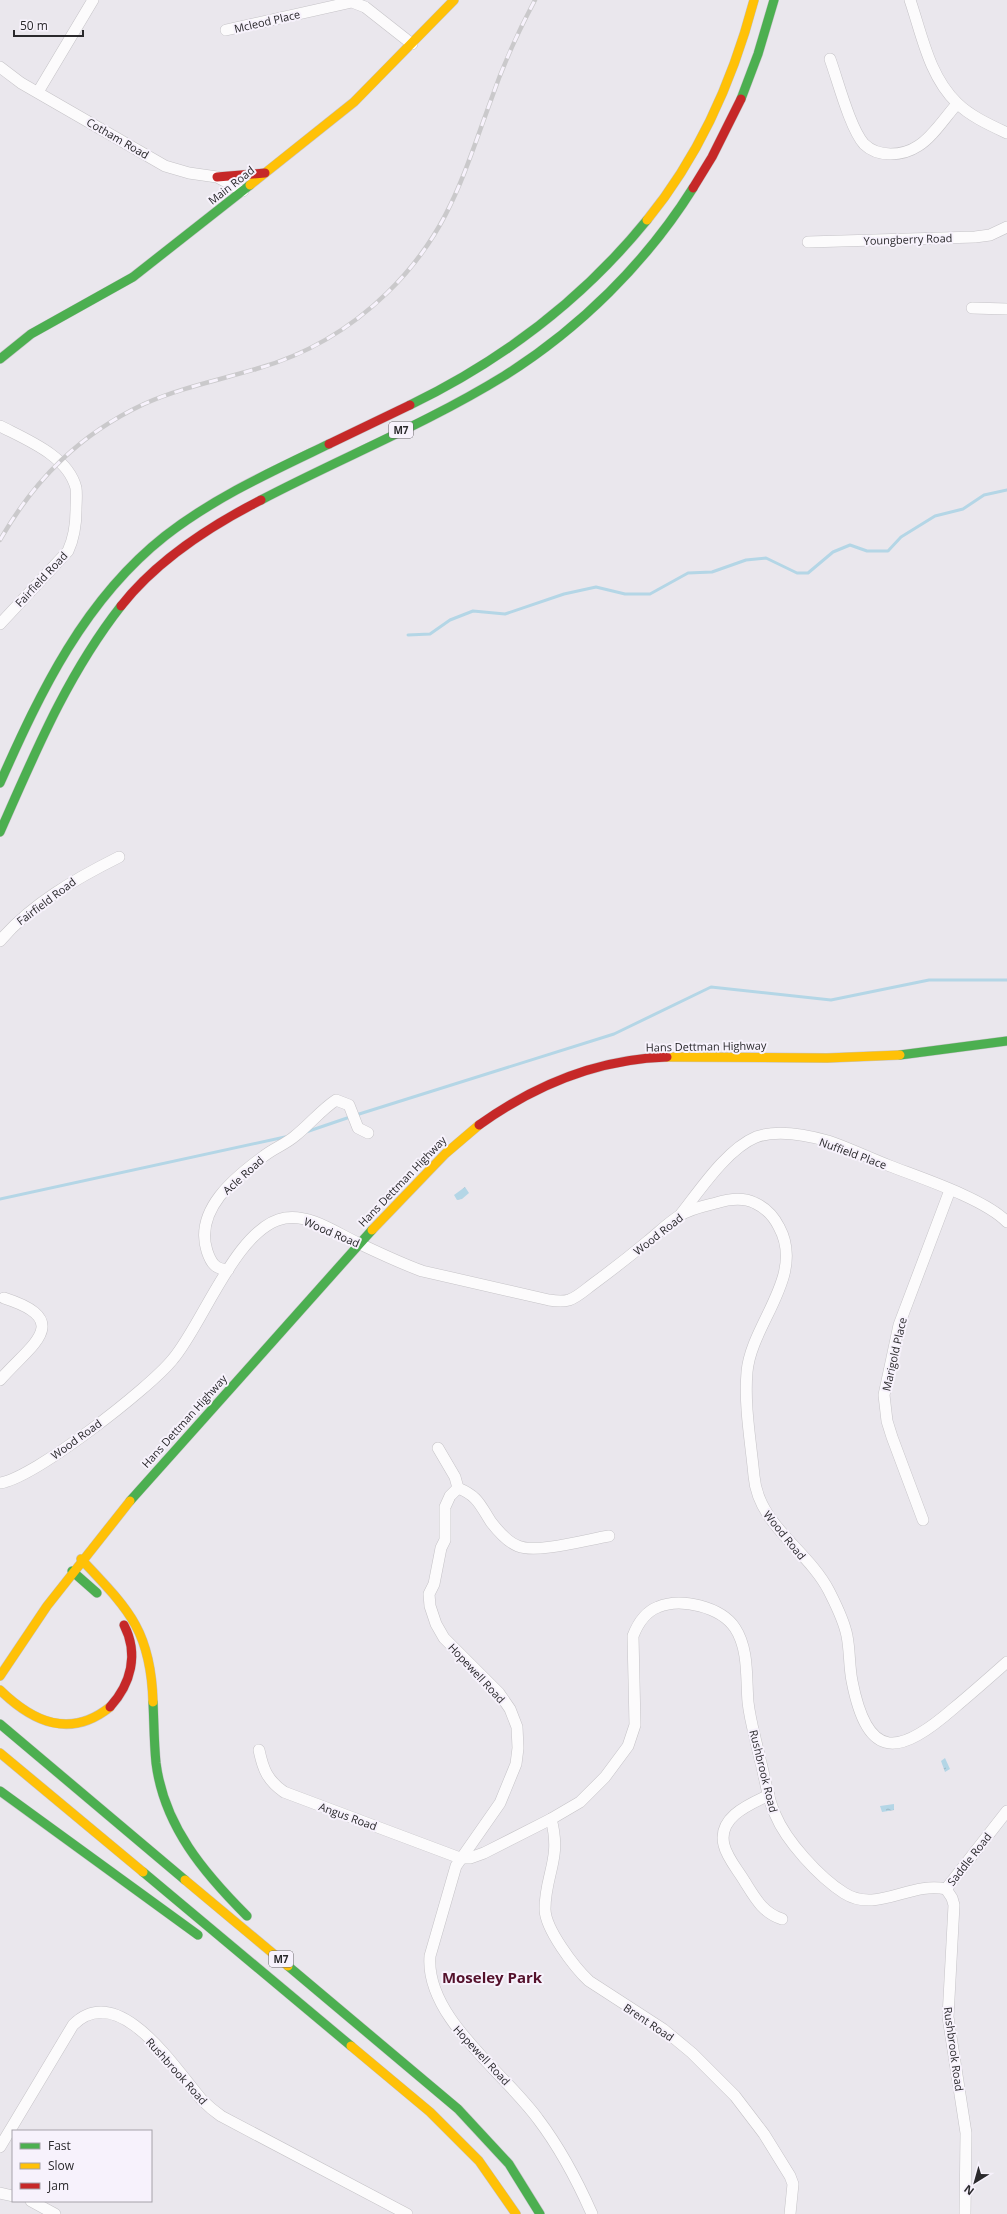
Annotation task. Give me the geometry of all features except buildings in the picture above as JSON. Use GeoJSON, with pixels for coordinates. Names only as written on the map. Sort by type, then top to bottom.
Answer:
{"type":"FeatureCollection","features":[{"type":"Feature","properties":{"kind":"main road","name":"Main Road"},"geometry":{"type":"LineString","coordinates":[[2,354],[31,334],[133,277],[266,173],[349,106],[454,0]]}},
{"type":"Feature","properties":{"kind":"main road"},"geometry":{"type":"LineString","coordinates":[[723,93],[745,0]]}},
{"type":"Feature","properties":{"kind":"main road","name":"M7"},"geometry":{"type":"LineString","coordinates":[[0,783],[34,708],[67,646],[89,613],[115,582],[145,553],[177,528],[221,500],[446,386],[497,357],[532,333],[580,293],[611,261],[651,216],[701,137],[723,93],[744,36],[754,0]]}},
{"type":"Feature","properties":{"kind":"main road","name":"M7"},"geometry":{"type":"LineString","coordinates":[[0,832],[58,703],[76,668],[109,619],[148,577],[194,540],[258,501],[483,389],[525,362],[570,327],[619,281],[674,217],[712,158],[743,95],[757,58],[774,0]]}},
{"type":"Feature","properties":{"kind":"main road"},"geometry":{"type":"LineString","coordinates":[[217,177],[266,173]]}},
{"type":"Feature","properties":{"kind":"main road","name":"Hans Dettman Highway"},"geometry":{"type":"LineString","coordinates":[[2,1673],[81,1558],[130,1498],[359,1244],[439,1158],[474,1128],[518,1098],[559,1079],[580,1072],[619,1062],[657,1057],[851,1058],[944,1051],[1007,1041]]}},
{"type":"Feature","properties":{"kind":"main road"},"geometry":{"type":"LineString","coordinates":[[81,1558],[121,1602],[134,1619],[144,1641],[150,1678],[154,1745],[159,1781],[172,1821],[182,1842],[207,1876],[253,1923]]}},
{"type":"Feature","properties":{"kind":"main road"},"geometry":{"type":"LineString","coordinates":[[0,1690],[19,1706],[47,1721],[74,1724],[87,1721],[105,1712],[121,1697],[127,1686],[131,1667],[132,1647],[125,1627],[109,1605],[72,1571]]}},
{"type":"Feature","properties":{"kind":"main road","name":"M7"},"geometry":{"type":"LineString","coordinates":[[0,1724],[458,2109],[509,2164],[540,2214]]}},
{"type":"Feature","properties":{"kind":"main road","name":"M7"},"geometry":{"type":"LineString","coordinates":[[0,1753],[430,2112],[459,2139],[493,2179],[516,2214]]}},
{"type":"Feature","properties":{"kind":"main road"},"geometry":{"type":"LineString","coordinates":[[0,1791],[207,1941]]}},
{"type":"Feature","properties":{"kind":"main road"},"geometry":{"type":"LineString","coordinates":[[226,1954],[329,2027]]}},
{"type":"Feature","properties":{"kind":"main road"},"geometry":{"type":"LineString","coordinates":[[370,2022],[383,2045]]}},
{"type":"Feature","properties":{"kind":"street"},"geometry":{"type":"LineString","coordinates":[[38,92],[93,0]]}},
{"type":"Feature","properties":{"kind":"street"},"geometry":{"type":"LineString","coordinates":[[910,0],[933,70],[957,104],[982,120],[1007,133]]}},
{"type":"Feature","properties":{"kind":"street","name":"Mcleod Place"},"geometry":{"type":"LineString","coordinates":[[226,30],[352,2],[365,7],[412,44]]}},
{"type":"Feature","properties":{"kind":"street"},"geometry":{"type":"LineString","coordinates":[[830,59],[855,128],[865,144],[874,151],[895,154],[906,152],[919,146],[957,104]]}},
{"type":"Feature","properties":{"kind":"street","name":"Cotham Road"},"geometry":{"type":"LineString","coordinates":[[0,67],[8,74],[165,166],[189,173],[217,177],[243,191]]}},
{"type":"Feature","properties":{"kind":"street","name":"Youngberry Road"},"geometry":{"type":"LineString","coordinates":[[808,242],[975,237],[990,234],[1007,227]]}},
{"type":"Feature","properties":{"kind":"street"},"geometry":{"type":"LineString","coordinates":[[972,308],[1007,309]]}},
{"type":"Feature","properties":{"kind":"street","name":"Fairfield Road"},"geometry":{"type":"LineString","coordinates":[[0,426],[21,437],[59,461],[72,479],[76,490],[73,539],[68,551],[0,624]]}},
{"type":"Feature","properties":{"kind":"street","name":"Fairfield Road"},"geometry":{"type":"LineString","coordinates":[[0,941],[11,928],[80,877],[119,857]]}},
{"type":"Feature","properties":{"kind":"street","name":"Acle Road"},"geometry":{"type":"LineString","coordinates":[[228,1270],[219,1269],[214,1266],[210,1260],[204,1236],[210,1212],[218,1198],[246,1170],[296,1135],[325,1107],[336,1100],[349,1105],[358,1128],[368,1134]]}},
{"type":"Feature","properties":{"kind":"street","name":"Nuffield Place"},"geometry":{"type":"LineString","coordinates":[[680,1215],[715,1172],[734,1153],[756,1137],[768,1134],[801,1135],[828,1141],[950,1190],[1004,1219]]}},
{"type":"Feature","properties":{"kind":"street","name":"Marigold Place"},"geometry":{"type":"LineString","coordinates":[[923,1520],[892,1438],[887,1421],[884,1395],[899,1325],[950,1190]]}},
{"type":"Feature","properties":{"kind":"street","name":"Wood Road"},"geometry":{"type":"LineString","coordinates":[[0,1482],[10,1481],[36,1468],[144,1387],[173,1360],[183,1347],[228,1270],[252,1237],[273,1222],[285,1218],[297,1218],[311,1221],[359,1244],[376,1250],[404,1265],[444,1277],[549,1300],[568,1300],[576,1297],[618,1266],[680,1215],[714,1203],[740,1199],[754,1202],[768,1211],[783,1235],[786,1246],[784,1271],[747,1370],[754,1482],[757,1496],[764,1508],[825,1584],[841,1616],[847,1634],[851,1677],[858,1709],[865,1725],[878,1739],[887,1743],[898,1744],[908,1742],[940,1720],[1007,1662]]}},
{"type":"Feature","properties":{"kind":"street"},"geometry":{"type":"LineString","coordinates":[[0,1380],[35,1344],[43,1329],[43,1322],[38,1315],[23,1304],[4,1298]]}},
{"type":"Feature","properties":{"kind":"street"},"geometry":{"type":"LineString","coordinates":[[438,1448],[455,1477],[458,1488],[470,1492],[480,1503],[491,1522],[506,1539],[518,1546],[536,1548],[609,1536]]}},
{"type":"Feature","properties":{"kind":"street","name":"Hopewell Road"},"geometry":{"type":"LineString","coordinates":[[458,1488],[450,1496],[445,1507],[444,1523],[439,1531],[441,1548],[434,1584],[429,1594],[430,1606],[436,1624],[456,1652],[486,1679],[510,1709],[517,1727],[518,1748],[516,1764],[500,1803],[460,1858],[454,1872],[430,1956],[429,1967],[432,1983],[439,2001],[453,2023],[515,2090],[560,2150],[592,2214]]}},
{"type":"Feature","properties":{"kind":"street","name":"Rushbrook Road"},"geometry":{"type":"LineString","coordinates":[[551,1820],[588,1796],[606,1777],[628,1746],[633,1734],[636,1719],[633,1636],[637,1625],[644,1616],[659,1606],[671,1604],[690,1604],[721,1614],[735,1628],[744,1652],[752,1723],[769,1795],[774,1813],[791,1842],[807,1860],[844,1893],[865,1901],[889,1898],[928,1886],[946,1888],[952,1898],[954,1905],[948,2016],[966,2133],[965,2214]]}},
{"type":"Feature","properties":{"kind":"street","name":"Angus Road"},"geometry":{"type":"LineString","coordinates":[[259,1750],[262,1768],[267,1778],[284,1792],[460,1858]]}},
{"type":"Feature","properties":{"kind":"street"},"geometry":{"type":"LineString","coordinates":[[769,1795],[742,1807],[734,1814],[725,1828],[724,1844],[730,1858],[760,1906],[767,1913],[782,1920]]}},
{"type":"Feature","properties":{"kind":"street","name":"Saddle Road"},"geometry":{"type":"LineString","coordinates":[[946,1888],[1007,1811]]}},
{"type":"Feature","properties":{"kind":"street"},"geometry":{"type":"LineString","coordinates":[[460,1858],[470,1858],[484,1854],[551,1820]]}},
{"type":"Feature","properties":{"kind":"street","name":"Brent Road"},"geometry":{"type":"LineString","coordinates":[[551,1820],[556,1840],[545,1911],[554,1934],[577,1968],[589,1981],[663,2029],[692,2054],[735,2096],[764,2134],[790,2176],[793,2184],[790,2214]]}},
{"type":"Feature","properties":{"kind":"street","name":"Rushbrook Road"},"geometry":{"type":"LineString","coordinates":[[0,2147],[73,2024],[82,2016],[91,2013],[110,2013],[130,2022],[151,2040],[202,2099],[221,2116],[407,2214]]}},
{"type":"Feature","properties":{"kind":"street"},"geometry":{"type":"LineString","coordinates":[[0,2193],[12,2196]]}},
{"type":"Feature","properties":{"kind":"street"},"geometry":{"type":"LineString","coordinates":[[33,2202],[54,2214]]}},
{"type":"Feature","properties":{"kind":"water"},"geometry":{"type":"Polygon","coordinates":[[[465,1187],[469,1193],[462,1199],[457,1200],[454,1195],[465,1187]]]}},
{"type":"Feature","properties":{"kind":"water"},"geometry":{"type":"Polygon","coordinates":[[[945,1758],[950,1769],[945,1772],[941,1761],[945,1758]]]}},
{"type":"Feature","properties":{"kind":"water"},"geometry":{"type":"Polygon","coordinates":[[[894,1804],[894,1810],[882,1812],[880,1806],[894,1804]]]}},
{"type":"Feature","properties":{"kind":"waterway"},"geometry":{"type":"LineString","coordinates":[[408,635],[430,634],[450,620],[473,611],[505,614],[564,594],[596,587],[625,594],[650,594],[688,573],[712,572],[746,560],[766,558],[797,573],[808,573],[833,552],[850,545],[867,551],[888,551],[901,537],[935,516],[963,509],[984,495],[1007,490]]}},
{"type":"Feature","properties":{"kind":"waterway"},"geometry":{"type":"LineString","coordinates":[[356,1115],[614,1034],[711,987],[831,1000],[929,980],[1007,980]]}},
{"type":"Feature","properties":{"kind":"waterway"},"geometry":{"type":"LineString","coordinates":[[306,1132],[350,1117]]}},
{"type":"Feature","properties":{"kind":"waterway"},"geometry":{"type":"LineString","coordinates":[[0,1199],[285,1137]]}},
{"type":"Feature","properties":{"kind":"railway"},"geometry":{"type":"LineString","coordinates":[[0,540],[28,497],[44,478],[61,460],[99,429],[121,416],[158,398],[256,369],[310,348],[358,318],[387,293],[408,271],[425,249],[451,203],[472,154],[506,61],[535,0]]}},
{"type":"Feature","properties":{"kind":"traffic: fast"},"geometry":{"type":"LineString","coordinates":[[741,99],[758,54],[774,0]]}},
{"type":"Feature","properties":{"kind":"traffic: fast"},"geometry":{"type":"LineString","coordinates":[[0,359],[31,334],[133,277],[250,185]]}},
{"type":"Feature","properties":{"kind":"traffic: fast"},"geometry":{"type":"LineString","coordinates":[[261,500],[444,410],[504,376],[532,358],[584,316],[632,268],[674,216],[693,188]]}},
{"type":"Feature","properties":{"kind":"traffic: fast"},"geometry":{"type":"LineString","coordinates":[[410,405],[477,368],[509,348],[539,326],[596,276],[647,220]]}},
{"type":"Feature","properties":{"kind":"traffic: fast"},"geometry":{"type":"LineString","coordinates":[[0,783],[49,681],[68,649],[88,618],[136,561],[165,536],[204,509],[287,464],[329,444]]}},
{"type":"Feature","properties":{"kind":"traffic: fast"},"geometry":{"type":"LineString","coordinates":[[0,832],[53,715],[84,659],[121,606]]}},
{"type":"Feature","properties":{"kind":"traffic: fast"},"geometry":{"type":"LineString","coordinates":[[900,1055],[1007,1041]]}},
{"type":"Feature","properties":{"kind":"traffic: fast"},"geometry":{"type":"LineString","coordinates":[[130,1501],[372,1230]]}},
{"type":"Feature","properties":{"kind":"traffic: fast"},"geometry":{"type":"LineString","coordinates":[[72,1571],[97,1593]]}},
{"type":"Feature","properties":{"kind":"traffic: fast"},"geometry":{"type":"LineString","coordinates":[[153,1702],[154,1740],[160,1786],[177,1828],[201,1865],[247,1916]]}},
{"type":"Feature","properties":{"kind":"traffic: fast"},"geometry":{"type":"LineString","coordinates":[[0,1724],[185,1880]]}},
{"type":"Feature","properties":{"kind":"traffic: fast"},"geometry":{"type":"LineString","coordinates":[[0,1791],[198,1935]]}},
{"type":"Feature","properties":{"kind":"traffic: fast"},"geometry":{"type":"LineString","coordinates":[[143,1872],[351,2046]]}},
{"type":"Feature","properties":{"kind":"traffic: fast"},"geometry":{"type":"LineString","coordinates":[[288,1966],[458,2109],[509,2164],[540,2214]]}},
{"type":"Feature","properties":{"kind":"traffic: slow"},"geometry":{"type":"LineString","coordinates":[[250,185],[354,102],[454,0]]}},
{"type":"Feature","properties":{"kind":"traffic: slow"},"geometry":{"type":"LineString","coordinates":[[647,220],[666,195],[699,143],[725,88],[746,30],[754,0]]}},
{"type":"Feature","properties":{"kind":"traffic: slow"},"geometry":{"type":"LineString","coordinates":[[667,1057],[827,1058],[900,1055]]}},
{"type":"Feature","properties":{"kind":"traffic: slow"},"geometry":{"type":"LineString","coordinates":[[372,1230],[445,1154],[479,1125]]}},
{"type":"Feature","properties":{"kind":"traffic: slow"},"geometry":{"type":"LineString","coordinates":[[0,1676],[47,1606],[130,1501]]}},
{"type":"Feature","properties":{"kind":"traffic: slow"},"geometry":{"type":"LineString","coordinates":[[81,1559],[112,1592],[134,1622],[142,1638],[148,1656],[153,1702]]}},
{"type":"Feature","properties":{"kind":"traffic: slow"},"geometry":{"type":"LineString","coordinates":[[0,1690],[25,1711],[39,1718],[52,1722],[66,1724],[81,1722],[95,1717],[110,1707]]}},
{"type":"Feature","properties":{"kind":"traffic: slow"},"geometry":{"type":"LineString","coordinates":[[0,1753],[143,1872]]}},
{"type":"Feature","properties":{"kind":"traffic: slow"},"geometry":{"type":"LineString","coordinates":[[185,1880],[288,1966]]}},
{"type":"Feature","properties":{"kind":"traffic: slow"},"geometry":{"type":"LineString","coordinates":[[351,2046],[430,2112],[479,2161],[516,2214]]}},
{"type":"Feature","properties":{"kind":"traffic: jam"},"geometry":{"type":"LineString","coordinates":[[693,188],[712,157],[741,99]]}},
{"type":"Feature","properties":{"kind":"traffic: jam"},"geometry":{"type":"LineString","coordinates":[[217,177],[265,173]]}},
{"type":"Feature","properties":{"kind":"traffic: jam"},"geometry":{"type":"LineString","coordinates":[[329,444],[410,405]]}},
{"type":"Feature","properties":{"kind":"traffic: jam"},"geometry":{"type":"LineString","coordinates":[[121,606],[135,589],[168,559],[185,546],[223,521],[261,500]]}},
{"type":"Feature","properties":{"kind":"traffic: jam"},"geometry":{"type":"LineString","coordinates":[[479,1125],[522,1098],[545,1086],[568,1077],[616,1063],[667,1057]]}},
{"type":"Feature","properties":{"kind":"traffic: jam"},"geometry":{"type":"LineString","coordinates":[[110,1707],[123,1689],[128,1679],[132,1658],[129,1636],[124,1625]]}},
{"type":"Feature","properties":{"kind":"district","name":"Moseley Park"},"geometry":{"type":"Point","coordinates":[492,1977]}}]}
